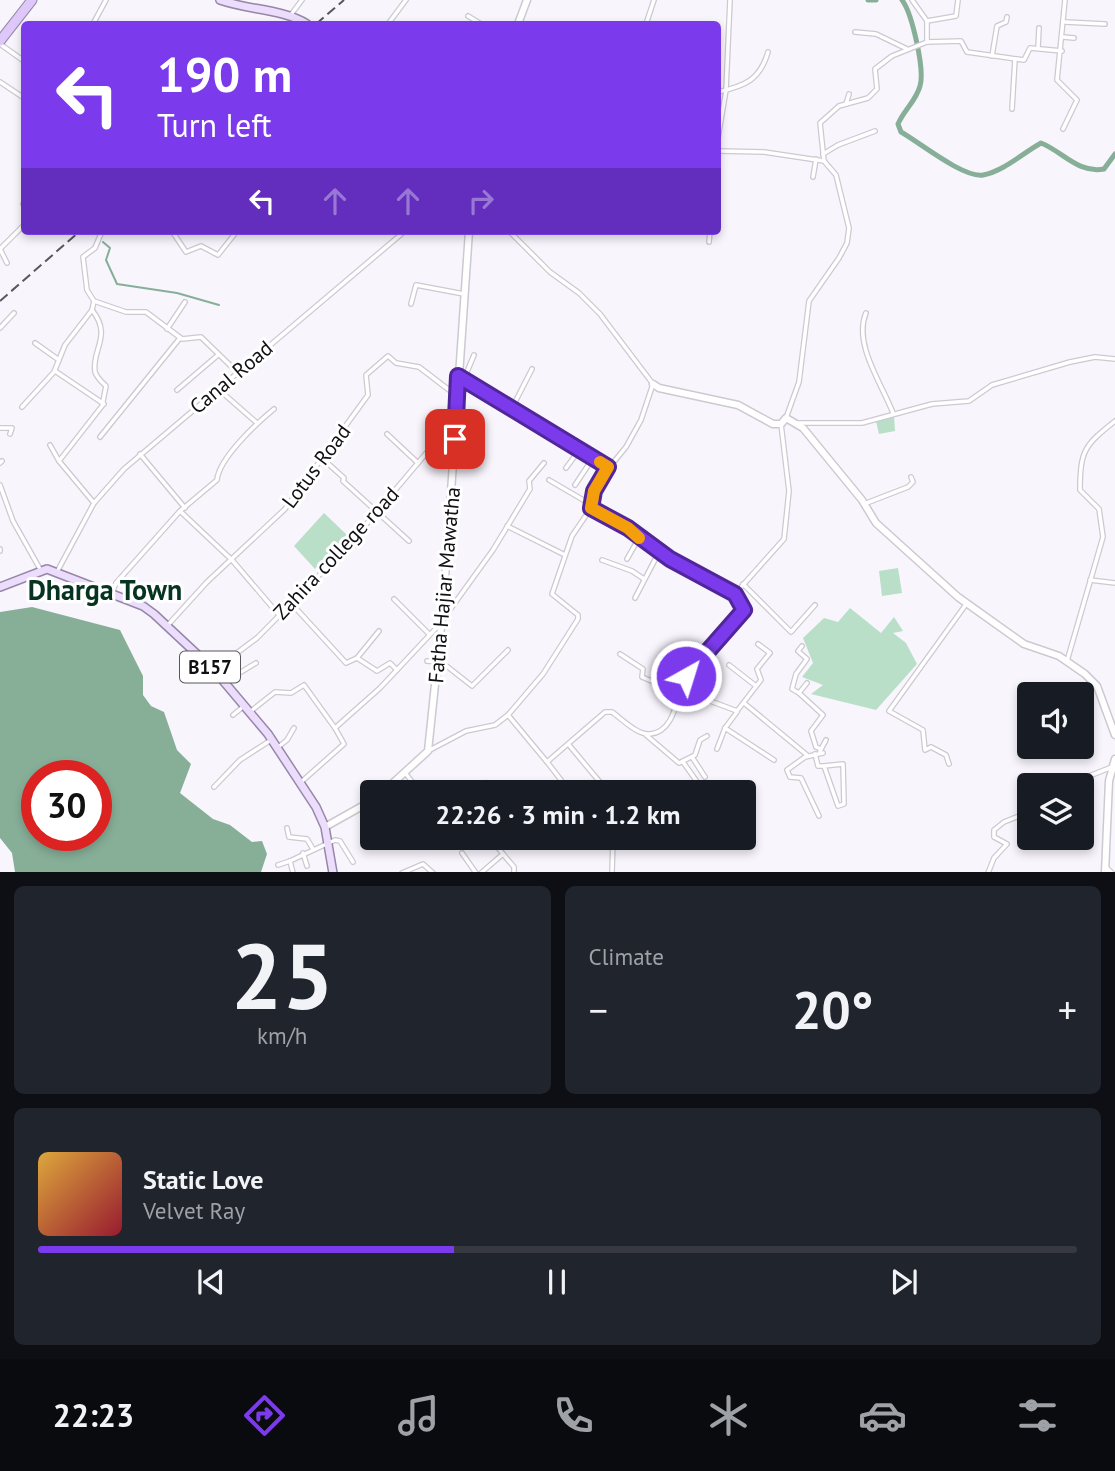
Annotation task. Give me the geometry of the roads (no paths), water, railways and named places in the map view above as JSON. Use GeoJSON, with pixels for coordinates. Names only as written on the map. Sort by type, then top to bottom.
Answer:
{"type":"FeatureCollection","features":[{"type":"Feature","properties":{"kind":"highway"},"geometry":{"type":"LineString","coordinates":[[0,42],[32,0]]}},
{"type":"Feature","properties":{"kind":"main road"},"geometry":{"type":"LineString","coordinates":[[220,0],[290,16],[301,21]]}},
{"type":"Feature","properties":{"kind":"main road","name":"B157"},"geometry":{"type":"LineString","coordinates":[[0,587],[40,569],[58,570],[143,606],[167,626],[214,670],[272,739],[325,827],[333,872]]}},
{"type":"Feature","properties":{"kind":"street"},"geometry":{"type":"LineString","coordinates":[[95,21],[106,0]]}},
{"type":"Feature","properties":{"kind":"street"},"geometry":{"type":"LineString","coordinates":[[290,16],[302,0]]}},
{"type":"Feature","properties":{"kind":"street"},"geometry":{"type":"LineString","coordinates":[[390,21],[406,0]]}},
{"type":"Feature","properties":{"kind":"street"},"geometry":{"type":"LineString","coordinates":[[519,21],[527,0]]}},
{"type":"Feature","properties":{"kind":"street"},"geometry":{"type":"LineString","coordinates":[[647,21],[654,0]]}},
{"type":"Feature","properties":{"kind":"street"},"geometry":{"type":"LineString","coordinates":[[721,120],[726,90],[730,0]]}},
{"type":"Feature","properties":{"kind":"street"},"geometry":{"type":"LineString","coordinates":[[912,0],[927,21],[925,42]]}},
{"type":"Feature","properties":{"kind":"street"},"geometry":{"type":"LineString","coordinates":[[916,6],[920,0]]}},
{"type":"Feature","properties":{"kind":"street"},"geometry":{"type":"LineString","coordinates":[[927,21],[956,16],[958,0]]}},
{"type":"Feature","properties":{"kind":"street"},"geometry":{"type":"LineString","coordinates":[[1063,129],[1077,100],[1057,80],[1065,0]]}},
{"type":"Feature","properties":{"kind":"street"},"geometry":{"type":"LineString","coordinates":[[468,16],[476,21]]}},
{"type":"Feature","properties":{"kind":"street"},"geometry":{"type":"LineString","coordinates":[[992,55],[997,26],[1006,23],[1007,17]]}},
{"type":"Feature","properties":{"kind":"street"},"geometry":{"type":"LineString","coordinates":[[1064,22],[1105,24]]}},
{"type":"Feature","properties":{"kind":"street"},"geometry":{"type":"LineString","coordinates":[[1038,48],[1039,28]]}},
{"type":"Feature","properties":{"kind":"street"},"geometry":{"type":"LineString","coordinates":[[855,32],[876,34],[907,48]]}},
{"type":"Feature","properties":{"kind":"street"},"geometry":{"type":"LineString","coordinates":[[1063,37],[1074,38]]}},
{"type":"Feature","properties":{"kind":"street"},"geometry":{"type":"LineString","coordinates":[[824,161],[820,123],[839,106],[872,96],[877,89],[874,69],[907,48],[925,42],[961,41],[967,52],[1024,60],[1030,48],[1062,51]]}},
{"type":"Feature","properties":{"kind":"street"},"geometry":{"type":"LineString","coordinates":[[0,42],[21,59]]}},
{"type":"Feature","properties":{"kind":"street"},"geometry":{"type":"LineString","coordinates":[[721,91],[754,79],[763,71],[768,52]]}},
{"type":"Feature","properties":{"kind":"street"},"geometry":{"type":"LineString","coordinates":[[1012,108],[1015,59]]}},
{"type":"Feature","properties":{"kind":"street"},"geometry":{"type":"LineString","coordinates":[[0,82],[21,96]]}},
{"type":"Feature","properties":{"kind":"street"},"geometry":{"type":"LineString","coordinates":[[846,104],[849,94]]}},
{"type":"Feature","properties":{"kind":"street"},"geometry":{"type":"LineString","coordinates":[[824,154],[838,145],[875,131]]}},
{"type":"Feature","properties":{"kind":"street"},"geometry":{"type":"LineString","coordinates":[[721,151],[764,152],[824,161],[835,175],[849,228],[847,243],[839,258],[809,301],[799,382],[783,421],[781,448],[789,491],[784,539],[735,594]]}},
{"type":"Feature","properties":{"kind":"street"},"geometry":{"type":"LineString","coordinates":[[813,177],[816,159]]}},
{"type":"Feature","properties":{"kind":"street"},"geometry":{"type":"LineString","coordinates":[[7,263],[0,249],[21,228]]}},
{"type":"Feature","properties":{"kind":"street"},"geometry":{"type":"LineString","coordinates":[[100,235],[95,248],[83,257],[87,290],[94,301],[126,312],[146,312],[180,338],[186,340],[199,336],[237,372]]}},
{"type":"Feature","properties":{"kind":"street"},"geometry":{"type":"LineString","coordinates":[[175,235],[186,252],[201,246],[218,255],[234,235]]}},
{"type":"Feature","properties":{"kind":"street","name":"Canal Road"},"geometry":{"type":"LineString","coordinates":[[58,570],[94,503],[140,454],[400,235]]}},
{"type":"Feature","properties":{"kind":"street","name":"Fatha Hajiar Mawatha"},"geometry":{"type":"LineString","coordinates":[[428,751],[439,661],[457,396],[461,378],[469,235]]}},
{"type":"Feature","properties":{"kind":"street"},"geometry":{"type":"LineString","coordinates":[[513,235],[550,272],[600,314],[653,384],[659,388],[738,405],[773,424],[783,421],[862,423],[932,404],[969,401],[992,385],[1070,362],[1095,357],[1115,359]]}},
{"type":"Feature","properties":{"kind":"street"},"geometry":{"type":"LineString","coordinates":[[709,242],[710,235]]}},
{"type":"Feature","properties":{"kind":"street"},"geometry":{"type":"LineString","coordinates":[[411,304],[416,285],[464,294]]}},
{"type":"Feature","properties":{"kind":"street"},"geometry":{"type":"LineString","coordinates":[[22,407],[55,371],[65,345],[92,310],[94,301]]}},
{"type":"Feature","properties":{"kind":"street"},"geometry":{"type":"LineString","coordinates":[[167,329],[185,302]]}},
{"type":"Feature","properties":{"kind":"street"},"geometry":{"type":"LineString","coordinates":[[59,461],[104,404],[106,386],[98,378],[95,368],[102,332],[92,310]]}},
{"type":"Feature","properties":{"kind":"street"},"geometry":{"type":"LineString","coordinates":[[0,328],[14,313]]}},
{"type":"Feature","properties":{"kind":"street"},"geometry":{"type":"LineString","coordinates":[[866,313],[860,326],[865,347],[893,414]]}},
{"type":"Feature","properties":{"kind":"street"},"geometry":{"type":"LineString","coordinates":[[100,438],[180,338]]}},
{"type":"Feature","properties":{"kind":"street"},"geometry":{"type":"LineString","coordinates":[[35,343],[59,360]]}},
{"type":"Feature","properties":{"kind":"street"},"geometry":{"type":"LineString","coordinates":[[177,390],[219,355]]}},
{"type":"Feature","properties":{"kind":"street"},"geometry":{"type":"LineString","coordinates":[[474,355],[461,378],[608,467]]}},
{"type":"Feature","properties":{"kind":"street","name":"Lotus Road"},"geometry":{"type":"LineString","coordinates":[[167,626],[207,582],[285,509],[368,395],[366,376],[388,356],[397,363],[419,367],[457,396]]}},
{"type":"Feature","properties":{"kind":"street"},"geometry":{"type":"LineString","coordinates":[[512,410],[532,369]]}},
{"type":"Feature","properties":{"kind":"street"},"geometry":{"type":"LineString","coordinates":[[55,371],[104,404]]}},
{"type":"Feature","properties":{"kind":"street"},"geometry":{"type":"LineString","coordinates":[[398,780],[428,751],[466,731],[495,725],[509,716],[543,674],[578,620],[578,615],[552,594],[572,536],[591,506],[599,480],[626,447],[641,421],[653,384]]}},
{"type":"Feature","properties":{"kind":"street"},"geometry":{"type":"LineString","coordinates":[[217,388],[257,423]]}},
{"type":"Feature","properties":{"kind":"street"},"geometry":{"type":"LineString","coordinates":[[112,593],[116,583],[182,509],[217,480],[218,472],[257,423],[274,409]]}},
{"type":"Feature","properties":{"kind":"street"},"geometry":{"type":"LineString","coordinates":[[1067,661],[1103,537],[1099,509],[1080,490],[1080,471],[1089,441],[1115,421]]}},
{"type":"Feature","properties":{"kind":"street"},"geometry":{"type":"LineString","coordinates":[[796,422],[864,504],[876,523],[967,603],[1024,644],[1067,661],[1097,686],[1115,734]]}},
{"type":"Feature","properties":{"kind":"street"},"geometry":{"type":"LineString","coordinates":[[0,428],[12,428],[10,434]]}},
{"type":"Feature","properties":{"kind":"street"},"geometry":{"type":"LineString","coordinates":[[387,434],[418,463]]}},
{"type":"Feature","properties":{"kind":"street","name":"Zahira college road"},"geometry":{"type":"LineString","coordinates":[[214,670],[257,638],[291,603],[378,513],[439,438],[455,439]]}},
{"type":"Feature","properties":{"kind":"street"},"geometry":{"type":"LineString","coordinates":[[50,445],[59,461],[94,503]]}},
{"type":"Feature","properties":{"kind":"street"},"geometry":{"type":"LineString","coordinates":[[566,468],[580,449]]}},
{"type":"Feature","properties":{"kind":"street"},"geometry":{"type":"LineString","coordinates":[[140,454],[182,509],[232,560],[279,615]]}},
{"type":"Feature","properties":{"kind":"street"},"geometry":{"type":"LineString","coordinates":[[575,485],[593,458]]}},
{"type":"Feature","properties":{"kind":"street"},"geometry":{"type":"LineString","coordinates":[[323,459],[409,541]]}},
{"type":"Feature","properties":{"kind":"street"},"geometry":{"type":"LineString","coordinates":[[335,728],[397,670],[442,622],[530,489],[529,481],[544,463]]}},
{"type":"Feature","properties":{"kind":"street"},"geometry":{"type":"LineString","coordinates":[[864,504],[908,487],[913,482],[911,477]]}},
{"type":"Feature","properties":{"kind":"street"},"geometry":{"type":"LineString","coordinates":[[549,481],[628,528],[659,552],[735,594],[744,610],[686,676],[664,727],[658,732],[645,733]]}},
{"type":"Feature","properties":{"kind":"street"},"geometry":{"type":"LineString","coordinates":[[0,485],[13,521],[40,569]]}},
{"type":"Feature","properties":{"kind":"street"},"geometry":{"type":"LineString","coordinates":[[507,526],[565,555]]}},
{"type":"Feature","properties":{"kind":"street"},"geometry":{"type":"LineString","coordinates":[[627,559],[639,538]]}},
{"type":"Feature","properties":{"kind":"street"},"geometry":{"type":"LineString","coordinates":[[635,598],[659,552]]}},
{"type":"Feature","properties":{"kind":"street"},"geometry":{"type":"LineString","coordinates":[[603,560],[632,571],[644,579]]}},
{"type":"Feature","properties":{"kind":"street"},"geometry":{"type":"LineString","coordinates":[[1090,580],[1115,583]]}},
{"type":"Feature","properties":{"kind":"street"},"geometry":{"type":"LineString","coordinates":[[744,584],[791,632],[815,605]]}},
{"type":"Feature","properties":{"kind":"street"},"geometry":{"type":"LineString","coordinates":[[394,599],[429,634]]}},
{"type":"Feature","properties":{"kind":"street"},"geometry":{"type":"LineString","coordinates":[[291,603],[346,663],[357,658],[379,631]]}},
{"type":"Feature","properties":{"kind":"street"},"geometry":{"type":"LineString","coordinates":[[948,764],[946,755],[930,747],[925,750],[923,730],[889,711],[967,603]]}},
{"type":"Feature","properties":{"kind":"street"},"geometry":{"type":"LineString","coordinates":[[717,749],[724,728],[762,677],[757,669],[770,653],[758,644]]}},
{"type":"Feature","properties":{"kind":"street"},"geometry":{"type":"LineString","coordinates":[[802,646],[798,651],[807,659],[796,674],[792,689],[823,715],[811,731],[819,752]]}},
{"type":"Feature","properties":{"kind":"street"},"geometry":{"type":"LineString","coordinates":[[427,661],[439,661],[472,686],[508,650]]}},
{"type":"Feature","properties":{"kind":"street"},"geometry":{"type":"LineString","coordinates":[[620,654],[643,669],[642,677],[737,711]]}},
{"type":"Feature","properties":{"kind":"street"},"geometry":{"type":"LineString","coordinates":[[357,658],[377,671],[390,663],[397,670]]}},
{"type":"Feature","properties":{"kind":"street"},"geometry":{"type":"LineString","coordinates":[[224,682],[256,663]]}},
{"type":"Feature","properties":{"kind":"street"},"geometry":{"type":"LineString","coordinates":[[729,665],[757,686]]}},
{"type":"Feature","properties":{"kind":"street"},"geometry":{"type":"LineString","coordinates":[[799,693],[807,683]]}},
{"type":"Feature","properties":{"kind":"street"},"geometry":{"type":"LineString","coordinates":[[250,713],[275,692],[291,693],[304,685],[335,728],[344,744],[300,783]]}},
{"type":"Feature","properties":{"kind":"street"},"geometry":{"type":"LineString","coordinates":[[744,703],[808,756]]}},
{"type":"Feature","properties":{"kind":"street"},"geometry":{"type":"LineString","coordinates":[[233,715],[244,706]]}},
{"type":"Feature","properties":{"kind":"street"},"geometry":{"type":"LineString","coordinates":[[547,762],[594,720],[609,711],[645,733],[677,762],[692,757],[700,740],[707,736]]}},
{"type":"Feature","properties":{"kind":"street"},"geometry":{"type":"LineString","coordinates":[[509,716],[561,780]]}},
{"type":"Feature","properties":{"kind":"street"},"geometry":{"type":"LineString","coordinates":[[277,748],[287,740],[294,728]]}},
{"type":"Feature","properties":{"kind":"street"},"geometry":{"type":"LineString","coordinates":[[724,728],[774,760]]}},
{"type":"Feature","properties":{"kind":"street"},"geometry":{"type":"LineString","coordinates":[[214,788],[240,760],[272,739]]}},
{"type":"Feature","properties":{"kind":"street"},"geometry":{"type":"LineString","coordinates":[[824,766],[838,806],[845,804],[843,764],[818,766],[819,752],[825,740]]}},
{"type":"Feature","properties":{"kind":"street"},"geometry":{"type":"LineString","coordinates":[[569,745],[598,780]]}},
{"type":"Feature","properties":{"kind":"street"},"geometry":{"type":"LineString","coordinates":[[819,752],[791,765],[787,775],[801,778],[819,816]]}},
{"type":"Feature","properties":{"kind":"street"},"geometry":{"type":"LineString","coordinates":[[692,757],[705,777]]}},
{"type":"Feature","properties":{"kind":"street"},"geometry":{"type":"LineString","coordinates":[[1105,869],[1112,767],[1115,759]]}},
{"type":"Feature","properties":{"kind":"street"},"geometry":{"type":"LineString","coordinates":[[683,762],[696,780]]}},
{"type":"Feature","properties":{"kind":"street"},"geometry":{"type":"LineString","coordinates":[[1094,774],[1112,767]]}},
{"type":"Feature","properties":{"kind":"street"},"geometry":{"type":"LineString","coordinates":[[406,774],[411,780]]}},
{"type":"Feature","properties":{"kind":"street"},"geometry":{"type":"LineString","coordinates":[[325,827],[360,807]]}},
{"type":"Feature","properties":{"kind":"street"},"geometry":{"type":"LineString","coordinates":[[988,872],[994,858],[1007,844],[993,837],[994,830],[1017,817]]}},
{"type":"Feature","properties":{"kind":"street"},"geometry":{"type":"LineString","coordinates":[[287,828],[289,838],[307,839],[313,849]]}},
{"type":"Feature","properties":{"kind":"street"},"geometry":{"type":"LineString","coordinates":[[278,864],[338,839],[353,862]]}},
{"type":"Feature","properties":{"kind":"street"},"geometry":{"type":"LineString","coordinates":[[500,850],[514,867],[514,872]]}},
{"type":"Feature","properties":{"kind":"street"},"geometry":{"type":"LineString","coordinates":[[612,872],[613,850]]}},
{"type":"Feature","properties":{"kind":"street"},"geometry":{"type":"LineString","coordinates":[[303,853],[307,866]]}},
{"type":"Feature","properties":{"kind":"street"},"geometry":{"type":"LineString","coordinates":[[462,853],[478,872]]}},
{"type":"Feature","properties":{"kind":"street"},"geometry":{"type":"LineString","coordinates":[[480,872],[503,854]]}},
{"type":"Feature","properties":{"kind":"street"},"geometry":{"type":"LineString","coordinates":[[290,861],[293,872]]}},
{"type":"Feature","properties":{"kind":"street"},"geometry":{"type":"LineString","coordinates":[[404,872],[423,864],[432,872]]}},
{"type":"Feature","properties":{"kind":"waterway"},"geometry":{"type":"LineString","coordinates":[[868,0],[876,0]]}},
{"type":"Feature","properties":{"kind":"waterway"},"geometry":{"type":"LineString","coordinates":[[902,0],[917,42],[921,78],[916,96],[898,124],[901,132],[964,171],[983,175],[998,170],[1041,143],[1078,165],[1095,170],[1104,169],[1115,154]]}},
{"type":"Feature","properties":{"kind":"waterway"},"geometry":{"type":"LineString","coordinates":[[103,242],[110,248],[106,260],[117,284],[177,293],[219,305]]}},
{"type":"Feature","properties":{"kind":"railway"},"geometry":{"type":"LineString","coordinates":[[320,21],[344,0]]}},
{"type":"Feature","properties":{"kind":"railway"},"geometry":{"type":"LineString","coordinates":[[0,301],[75,235]]}},
{"type":"Feature","properties":{"kind":"district","name":"Dharga Town"},"geometry":{"type":"Point","coordinates":[105,589]}}]}
